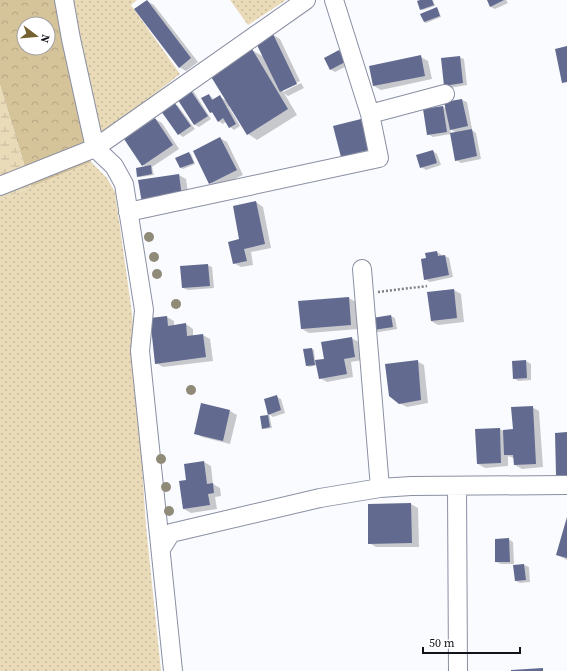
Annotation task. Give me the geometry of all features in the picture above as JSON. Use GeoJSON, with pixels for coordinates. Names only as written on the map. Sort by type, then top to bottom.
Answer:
{"type":"FeatureCollection","features":[{"type":"Feature","properties":{"kind":"street"},"geometry":{"type":"LineString","coordinates":[[64,0],[95,148],[114,166],[124,184],[144,310],[140,351],[173,671]]}},
{"type":"Feature","properties":{"kind":"street"},"geometry":{"type":"LineString","coordinates":[[0,186],[95,148],[306,0]]}},
{"type":"Feature","properties":{"kind":"street"},"geometry":{"type":"LineString","coordinates":[[128,212],[379,158],[370,114],[334,0]]}},
{"type":"Feature","properties":{"kind":"street"},"geometry":{"type":"LineString","coordinates":[[370,114],[445,94]]}},
{"type":"Feature","properties":{"kind":"street"},"geometry":{"type":"LineString","coordinates":[[362,269],[380,488]]}},
{"type":"Feature","properties":{"kind":"street"},"geometry":{"type":"LineString","coordinates":[[161,550],[171,533],[320,498],[380,488],[411,486],[567,486]]}},
{"type":"Feature","properties":{"kind":"street"},"geometry":{"type":"LineString","coordinates":[[457,487],[458,671]]}},
{"type":"Feature","properties":{"kind":"street"},"geometry":{"type":"LineString","coordinates":[[158,516],[171,533]]}},
{"type":"Feature","properties":{"kind":"path"},"geometry":{"type":"LineString","coordinates":[[364,294],[427,286]]}},
{"type":"Feature","properties":{"kind":"green space"},"geometry":{"type":"Polygon","coordinates":[[[0,0],[58,0],[65,41],[91,162],[31,187],[0,85],[0,0]]]}},
{"type":"Feature","properties":{"kind":"green space"},"geometry":{"type":"Polygon","coordinates":[[[58,0],[137,0],[131,5],[180,74],[88,146],[58,0]]]}},
{"type":"Feature","properties":{"kind":"green space"},"geometry":{"type":"Polygon","coordinates":[[[230,0],[286,0],[248,25],[230,0]]]}},
{"type":"Feature","properties":{"kind":"green space"},"geometry":{"type":"Polygon","coordinates":[[[0,85],[31,187],[0,200],[0,85]]]}},
{"type":"Feature","properties":{"kind":"green space"},"geometry":{"type":"Polygon","coordinates":[[[91,162],[107,178],[115,192],[132,313],[146,526],[161,671],[0,671],[0,200],[91,162]]]}},
{"type":"Feature","properties":{"kind":"building"},"geometry":{"type":"Polygon","coordinates":[[[147,0],[191,58],[179,68],[134,9],[147,0]]]}},
{"type":"Feature","properties":{"kind":"building"},"geometry":{"type":"Polygon","coordinates":[[[432,0],[434,5],[420,10],[417,1],[432,0]]]}},
{"type":"Feature","properties":{"kind":"building"},"geometry":{"type":"Polygon","coordinates":[[[487,0],[504,0],[490,7],[487,0]]]}},
{"type":"Feature","properties":{"kind":"building"},"geometry":{"type":"Polygon","coordinates":[[[437,7],[440,16],[424,22],[420,14],[437,7]]]}},
{"type":"Feature","properties":{"kind":"building"},"geometry":{"type":"Polygon","coordinates":[[[273,34],[297,84],[280,92],[256,43],[273,34]]]}},
{"type":"Feature","properties":{"kind":"building"},"geometry":{"type":"Polygon","coordinates":[[[567,46],[567,82],[562,83],[555,49],[567,46]]]}},
{"type":"Feature","properties":{"kind":"building"},"geometry":{"type":"Polygon","coordinates":[[[252,49],[288,109],[247,135],[210,75],[252,49]]]}},
{"type":"Feature","properties":{"kind":"building"},"geometry":{"type":"Polygon","coordinates":[[[339,50],[345,62],[330,70],[324,58],[339,50]]]}},
{"type":"Feature","properties":{"kind":"building"},"geometry":{"type":"Polygon","coordinates":[[[421,55],[425,76],[373,86],[369,66],[421,55]]]}},
{"type":"Feature","properties":{"kind":"building"},"geometry":{"type":"Polygon","coordinates":[[[460,56],[463,83],[444,86],[441,58],[460,56]]]}},
{"type":"Feature","properties":{"kind":"building"},"geometry":{"type":"Polygon","coordinates":[[[189,88],[208,116],[194,125],[176,97],[189,88]]]}},
{"type":"Feature","properties":{"kind":"building"},"geometry":{"type":"Polygon","coordinates":[[[209,94],[212,100],[220,95],[236,124],[229,128],[223,118],[218,122],[212,112],[210,113],[201,98],[209,94]]]}},
{"type":"Feature","properties":{"kind":"building"},"geometry":{"type":"Polygon","coordinates":[[[462,99],[468,126],[450,130],[444,102],[462,99]]]}},
{"type":"Feature","properties":{"kind":"building"},"geometry":{"type":"Polygon","coordinates":[[[174,102],[191,126],[178,135],[161,111],[174,102]]]}},
{"type":"Feature","properties":{"kind":"building"},"geometry":{"type":"Polygon","coordinates":[[[443,106],[447,132],[427,135],[423,109],[443,106]]]}},
{"type":"Feature","properties":{"kind":"building"},"geometry":{"type":"Polygon","coordinates":[[[155,118],[173,145],[142,166],[124,139],[155,118]]]}},
{"type":"Feature","properties":{"kind":"building"},"geometry":{"type":"Polygon","coordinates":[[[361,119],[368,150],[341,157],[333,126],[361,119]]]}},
{"type":"Feature","properties":{"kind":"building"},"geometry":{"type":"Polygon","coordinates":[[[472,129],[477,156],[455,161],[450,133],[472,129]]]}},
{"type":"Feature","properties":{"kind":"building"},"geometry":{"type":"Polygon","coordinates":[[[220,137],[237,170],[209,184],[193,151],[220,137]]]}},
{"type":"Feature","properties":{"kind":"building"},"geometry":{"type":"Polygon","coordinates":[[[433,150],[437,163],[420,168],[416,155],[433,150]]]}},
{"type":"Feature","properties":{"kind":"building"},"geometry":{"type":"Polygon","coordinates":[[[189,152],[194,163],[180,168],[175,158],[189,152]]]}},
{"type":"Feature","properties":{"kind":"building"},"geometry":{"type":"Polygon","coordinates":[[[151,165],[152,174],[137,177],[136,168],[151,165]]]}},
{"type":"Feature","properties":{"kind":"building"},"geometry":{"type":"Polygon","coordinates":[[[179,174],[182,197],[142,203],[138,180],[179,174]]]}},
{"type":"Feature","properties":{"kind":"building"},"geometry":{"type":"Polygon","coordinates":[[[256,201],[265,244],[244,249],[247,261],[233,264],[228,242],[239,239],[233,206],[256,201]]]}},
{"type":"Feature","properties":{"kind":"building"},"geometry":{"type":"Polygon","coordinates":[[[437,251],[438,256],[445,255],[449,275],[424,280],[421,259],[426,258],[425,253],[437,251]]]}},
{"type":"Feature","properties":{"kind":"building"},"geometry":{"type":"Polygon","coordinates":[[[208,264],[210,286],[182,288],[180,266],[208,264]]]}},
{"type":"Feature","properties":{"kind":"building"},"geometry":{"type":"Polygon","coordinates":[[[454,289],[457,318],[431,321],[427,292],[454,289]]]}},
{"type":"Feature","properties":{"kind":"building"},"geometry":{"type":"Polygon","coordinates":[[[349,297],[351,325],[301,329],[298,301],[349,297]]]}},
{"type":"Feature","properties":{"kind":"building"},"geometry":{"type":"Polygon","coordinates":[[[391,315],[393,327],[367,331],[366,319],[391,315]]]}},
{"type":"Feature","properties":{"kind":"building"},"geometry":{"type":"Polygon","coordinates":[[[167,316],[168,326],[186,323],[187,336],[203,334],[206,357],[155,364],[150,318],[167,316]]]}},
{"type":"Feature","properties":{"kind":"building"},"geometry":{"type":"Polygon","coordinates":[[[352,337],[355,357],[344,359],[347,374],[319,379],[315,360],[324,359],[321,342],[352,337]]]}},
{"type":"Feature","properties":{"kind":"building"},"geometry":{"type":"Polygon","coordinates":[[[312,348],[315,365],[306,366],[303,349],[312,348]]]}},
{"type":"Feature","properties":{"kind":"building"},"geometry":{"type":"Polygon","coordinates":[[[418,360],[421,400],[399,404],[389,396],[385,364],[418,360]]]}},
{"type":"Feature","properties":{"kind":"building"},"geometry":{"type":"Polygon","coordinates":[[[526,360],[527,378],[513,379],[512,361],[526,360]]]}},
{"type":"Feature","properties":{"kind":"building"},"geometry":{"type":"Polygon","coordinates":[[[277,395],[281,410],[268,415],[264,399],[277,395]]]}},
{"type":"Feature","properties":{"kind":"building"},"geometry":{"type":"Polygon","coordinates":[[[201,403],[230,410],[223,441],[194,434],[201,403]]]}},
{"type":"Feature","properties":{"kind":"building"},"geometry":{"type":"Polygon","coordinates":[[[533,406],[536,464],[514,465],[513,455],[504,455],[503,430],[513,429],[511,407],[533,406]]]}},
{"type":"Feature","properties":{"kind":"building"},"geometry":{"type":"Polygon","coordinates":[[[268,415],[270,427],[262,429],[260,416],[268,415]]]}},
{"type":"Feature","properties":{"kind":"building"},"geometry":{"type":"Polygon","coordinates":[[[500,428],[501,463],[477,464],[475,429],[500,428]]]}},
{"type":"Feature","properties":{"kind":"building"},"geometry":{"type":"Polygon","coordinates":[[[567,432],[567,475],[556,475],[555,433],[567,432]]]}},
{"type":"Feature","properties":{"kind":"building"},"geometry":{"type":"Polygon","coordinates":[[[204,461],[207,484],[213,483],[214,493],[208,494],[210,505],[183,509],[179,481],[186,480],[184,464],[204,461]]]}},
{"type":"Feature","properties":{"kind":"building"},"geometry":{"type":"Polygon","coordinates":[[[411,503],[412,543],[368,544],[368,504],[411,503]]]}},
{"type":"Feature","properties":{"kind":"building"},"geometry":{"type":"Polygon","coordinates":[[[567,517],[567,558],[556,555],[567,517]]]}},
{"type":"Feature","properties":{"kind":"building"},"geometry":{"type":"Polygon","coordinates":[[[509,538],[510,562],[495,562],[495,539],[509,538]]]}},
{"type":"Feature","properties":{"kind":"building"},"geometry":{"type":"Polygon","coordinates":[[[524,564],[526,580],[515,581],[513,565],[524,564]]]}},
{"type":"Feature","properties":{"kind":"building"},"geometry":{"type":"Polygon","coordinates":[[[543,668],[543,671],[511,671],[511,670],[543,668]]]}}]}
